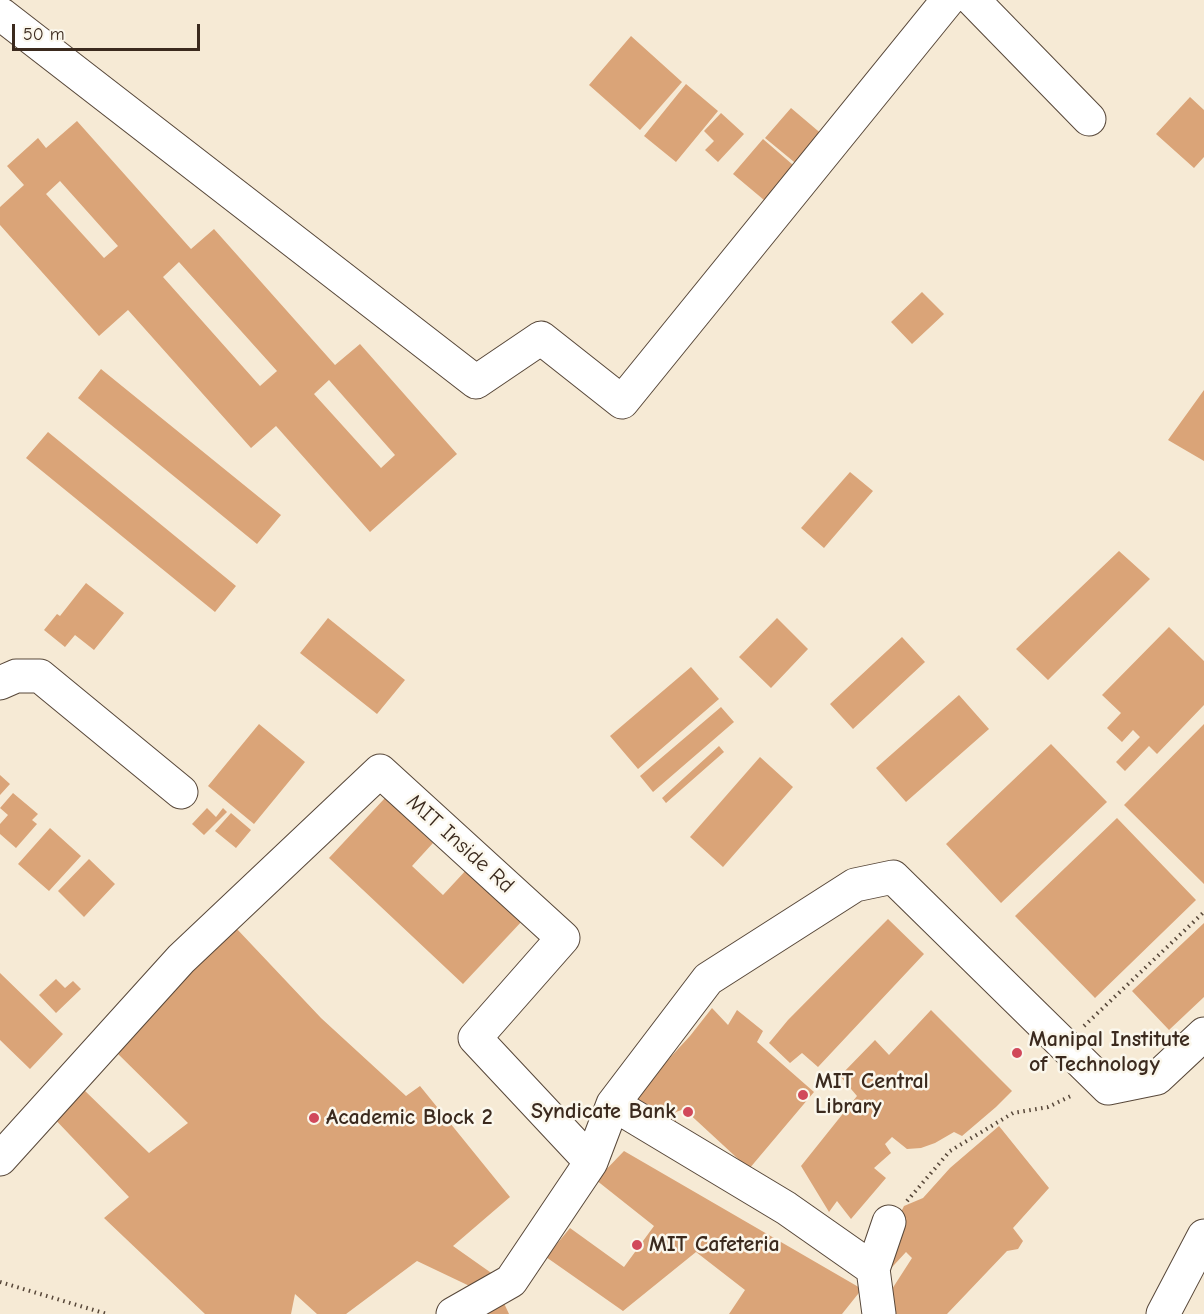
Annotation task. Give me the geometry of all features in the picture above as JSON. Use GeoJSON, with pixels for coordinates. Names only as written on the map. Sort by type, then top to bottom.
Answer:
{"type":"FeatureCollection","features":[{"type":"Feature","properties":{"kind":"street"},"geometry":{"type":"LineString","coordinates":[[4,12],[476,382],[541,338],[622,402],[948,0]]}},
{"type":"Feature","properties":{"kind":"street"},"geometry":{"type":"LineString","coordinates":[[973,0],[1089,119]]}},
{"type":"Feature","properties":{"kind":"street"},"geometry":{"type":"LineString","coordinates":[[0,683],[16,676],[40,676],[181,792]]}},
{"type":"Feature","properties":{"kind":"street","name":"MIT Inside Rd"},"geometry":{"type":"LineString","coordinates":[[0,1159],[181,959],[380,771],[562,938],[476,1038],[591,1161]]}},
{"type":"Feature","properties":{"kind":"street"},"geometry":{"type":"LineString","coordinates":[[453,1314],[511,1281],[591,1161],[613,1104],[708,979],[855,885],[893,877],[1108,1088],[1157,1078],[1204,1034]]}},
{"type":"Feature","properties":{"kind":"street"},"geometry":{"type":"LineString","coordinates":[[613,1104],[786,1208],[873,1269]]}},
{"type":"Feature","properties":{"kind":"street"},"geometry":{"type":"LineString","coordinates":[[879,1314],[873,1269],[889,1222]]}},
{"type":"Feature","properties":{"kind":"street"},"geometry":{"type":"LineString","coordinates":[[1163,1314],[1204,1236]]}},
{"type":"Feature","properties":{"kind":"path"},"geometry":{"type":"LineString","coordinates":[[1064,1045],[1204,912]]}},
{"type":"Feature","properties":{"kind":"path"},"geometry":{"type":"LineString","coordinates":[[889,1222],[950,1151],[1013,1113],[1048,1107],[1101,1082]]}},
{"type":"Feature","properties":{"kind":"path"},"geometry":{"type":"LineString","coordinates":[[0,1282],[107,1314]]}},
{"type":"Feature","properties":{"kind":"building"},"geometry":{"type":"Polygon","coordinates":[[[631,36],[682,82],[640,130],[589,85],[631,36]]]}},
{"type":"Feature","properties":{"kind":"building"},"geometry":{"type":"Polygon","coordinates":[[[686,84],[718,111],[676,162],[644,136],[686,84]]]}},
{"type":"Feature","properties":{"kind":"building"},"geometry":{"type":"Polygon","coordinates":[[[1190,97],[1204,110],[1204,157],[1194,168],[1156,134],[1190,97]]]}},
{"type":"Feature","properties":{"kind":"building"},"geometry":{"type":"Polygon","coordinates":[[[791,108],[824,136],[799,166],[765,138],[791,108]]]}},
{"type":"Feature","properties":{"kind":"building"},"geometry":{"type":"Polygon","coordinates":[[[721,113],[744,134],[718,162],[705,150],[714,141],[704,131],[721,113]]]}},
{"type":"Feature","properties":{"kind":"building"},"geometry":{"type":"Polygon","coordinates":[[[77,121],[191,249],[214,229],[335,365],[360,344],[457,454],[370,532],[276,426],[251,448],[128,310],[99,336],[0,225],[0,207],[24,185],[7,166],[38,138],[46,148],[77,121]],[[60,181],[46,194],[104,258],[118,246],[60,181]],[[179,262],[163,277],[260,386],[277,371],[179,262]],[[329,380],[314,394],[381,468],[395,455],[329,380]]]}},
{"type":"Feature","properties":{"kind":"building"},"geometry":{"type":"Polygon","coordinates":[[[763,139],[793,165],[764,200],[733,174],[763,139]]]}},
{"type":"Feature","properties":{"kind":"building"},"geometry":{"type":"Polygon","coordinates":[[[922,292],[944,314],[912,344],[891,322],[922,292]]]}},
{"type":"Feature","properties":{"kind":"building"},"geometry":{"type":"Polygon","coordinates":[[[101,369],[281,515],[257,544],[78,398],[101,369]]]}},
{"type":"Feature","properties":{"kind":"building"},"geometry":{"type":"Polygon","coordinates":[[[1204,390],[1204,461],[1168,440],[1204,390]]]}},
{"type":"Feature","properties":{"kind":"building"},"geometry":{"type":"Polygon","coordinates":[[[48,432],[236,586],[215,612],[26,458],[48,432]]]}},
{"type":"Feature","properties":{"kind":"building"},"geometry":{"type":"Polygon","coordinates":[[[850,472],[873,491],[824,548],[801,528],[850,472]]]}},
{"type":"Feature","properties":{"kind":"building"},"geometry":{"type":"Polygon","coordinates":[[[1119,551],[1150,579],[1048,680],[1016,649],[1119,551]]]}},
{"type":"Feature","properties":{"kind":"building"},"geometry":{"type":"Polygon","coordinates":[[[86,583],[124,613],[94,650],[75,635],[65,647],[44,630],[57,614],[60,616],[86,583]]]}},
{"type":"Feature","properties":{"kind":"building"},"geometry":{"type":"Polygon","coordinates":[[[328,618],[405,680],[377,714],[300,653],[328,618]]]}},
{"type":"Feature","properties":{"kind":"building"},"geometry":{"type":"Polygon","coordinates":[[[777,618],[808,649],[771,688],[739,657],[777,618]]]}},
{"type":"Feature","properties":{"kind":"building"},"geometry":{"type":"Polygon","coordinates":[[[1169,627],[1204,661],[1204,705],[1157,754],[1149,746],[1125,771],[1116,762],[1140,737],[1133,730],[1122,742],[1107,728],[1121,713],[1102,695],[1169,627]]]}},
{"type":"Feature","properties":{"kind":"building"},"geometry":{"type":"Polygon","coordinates":[[[902,637],[925,662],[853,729],[830,704],[902,637]]]}},
{"type":"Feature","properties":{"kind":"building"},"geometry":{"type":"Polygon","coordinates":[[[691,667],[719,699],[638,769],[610,736],[691,667]]]}},
{"type":"Feature","properties":{"kind":"building"},"geometry":{"type":"Polygon","coordinates":[[[959,695],[989,729],[906,802],[876,768],[959,695]]]}},
{"type":"Feature","properties":{"kind":"building"},"geometry":{"type":"Polygon","coordinates":[[[721,707],[734,722],[653,792],[640,776],[721,707]]]}},
{"type":"Feature","properties":{"kind":"building"},"geometry":{"type":"Polygon","coordinates":[[[259,724],[305,762],[254,824],[208,786],[259,724]]]}},
{"type":"Feature","properties":{"kind":"building"},"geometry":{"type":"Polygon","coordinates":[[[1204,724],[1204,884],[1124,805],[1204,724]]]}},
{"type":"Feature","properties":{"kind":"building"},"geometry":{"type":"Polygon","coordinates":[[[1051,744],[1107,802],[1001,903],[946,844],[1051,744]]]}},
{"type":"Feature","properties":{"kind":"building"},"geometry":{"type":"Polygon","coordinates":[[[719,746],[724,752],[666,803],[662,798],[719,746]]]}},
{"type":"Feature","properties":{"kind":"building"},"geometry":{"type":"Polygon","coordinates":[[[760,757],[793,787],[723,867],[690,837],[760,757]]]}},
{"type":"Feature","properties":{"kind":"building"},"geometry":{"type":"Polygon","coordinates":[[[0,775],[10,784],[0,795],[0,775]]]}},
{"type":"Feature","properties":{"kind":"building"},"geometry":{"type":"Polygon","coordinates":[[[13,793],[38,814],[32,820],[37,824],[16,848],[0,834],[0,824],[8,815],[0,808],[13,793]]]}},
{"type":"Feature","properties":{"kind":"building"},"geometry":{"type":"Polygon","coordinates":[[[385,798],[433,843],[412,866],[443,895],[468,868],[523,920],[463,984],[329,858],[385,798]]]}},
{"type":"Feature","properties":{"kind":"building"},"geometry":{"type":"Polygon","coordinates":[[[207,808],[216,817],[223,808],[227,812],[204,835],[192,824],[207,808]]]}},
{"type":"Feature","properties":{"kind":"building"},"geometry":{"type":"Polygon","coordinates":[[[231,813],[251,830],[236,848],[215,831],[231,813]]]}},
{"type":"Feature","properties":{"kind":"building"},"geometry":{"type":"Polygon","coordinates":[[[1117,818],[1196,900],[1095,998],[1015,916],[1117,818]]]}},
{"type":"Feature","properties":{"kind":"building"},"geometry":{"type":"Polygon","coordinates":[[[50,828],[81,856],[49,891],[18,864],[50,828]]]}},
{"type":"Feature","properties":{"kind":"building"},"geometry":{"type":"Polygon","coordinates":[[[89,859],[115,884],[84,917],[58,891],[89,859]]]}},
{"type":"Feature","properties":{"kind":"building"},"geometry":{"type":"Polygon","coordinates":[[[888,919],[924,954],[818,1067],[802,1053],[790,1063],[769,1043],[788,1020],[888,919]]]}},
{"type":"Feature","properties":{"kind":"building"},"geometry":{"type":"Polygon","coordinates":[[[1204,923],[1204,997],[1169,1030],[1132,991],[1204,923]]]}},
{"type":"Feature","properties":{"kind":"building","name":"Academic Block 2"},"geometry":{"type":"Polygon","coordinates":[[[236,928],[321,1018],[406,1096],[420,1086],[510,1197],[453,1246],[497,1277],[480,1291],[417,1261],[346,1314],[317,1314],[295,1294],[291,1314],[205,1314],[104,1218],[129,1197],[49,1113],[82,1088],[149,1153],[188,1123],[112,1048],[236,928]]]}},
{"type":"Feature","properties":{"kind":"building"},"geometry":{"type":"Polygon","coordinates":[[[0,973],[63,1034],[30,1069],[0,1040],[0,973]]]}},
{"type":"Feature","properties":{"kind":"building"},"geometry":{"type":"Polygon","coordinates":[[[56,979],[65,988],[73,981],[81,989],[56,1013],[39,995],[56,979]]]}},
{"type":"Feature","properties":{"kind":"building"},"geometry":{"type":"Polygon","coordinates":[[[712,1008],[728,1025],[737,1010],[763,1031],[757,1042],[814,1092],[749,1169],[684,1109],[676,1112],[676,1132],[629,1098],[658,1064],[665,1063],[690,1036],[712,1008]]]}},
{"type":"Feature","properties":{"kind":"building"},"geometry":{"type":"Polygon","coordinates":[[[931,1010],[1012,1091],[962,1136],[954,1132],[935,1143],[921,1148],[907,1149],[892,1137],[885,1144],[891,1153],[874,1168],[886,1178],[851,1219],[837,1201],[829,1212],[801,1166],[857,1096],[840,1076],[875,1040],[889,1055],[931,1010]]]}},
{"type":"Feature","properties":{"kind":"building"},"geometry":{"type":"Polygon","coordinates":[[[999,1126],[1049,1188],[1013,1228],[1023,1241],[1018,1249],[1007,1251],[947,1314],[890,1314],[885,1300],[912,1258],[906,1252],[883,1277],[898,1218],[904,1206],[923,1198],[950,1168],[999,1126]]]}},
{"type":"Feature","properties":{"kind":"building"},"geometry":{"type":"Polygon","coordinates":[[[624,1151],[862,1289],[842,1314],[729,1314],[745,1290],[696,1252],[623,1311],[546,1257],[570,1228],[624,1267],[654,1226],[596,1180],[624,1151]]]}},
{"type":"Feature","properties":{"kind":"building"},"geometry":{"type":"Polygon","coordinates":[[[502,1299],[509,1314],[470,1314],[502,1299]]]}},
{"type":"Feature","properties":{"kind":"place","name":"Manipal Institute of Technology"},"geometry":{"type":"Point","coordinates":[1017,1053]}},
{"type":"Feature","properties":{"kind":"place","name":"MIT Central Library"},"geometry":{"type":"Point","coordinates":[803,1095]}},
{"type":"Feature","properties":{"kind":"place","name":"Syndicate Bank"},"geometry":{"type":"Point","coordinates":[688,1112]}},
{"type":"Feature","properties":{"kind":"place","name":"Academic Block 2"},"geometry":{"type":"Point","coordinates":[314,1118]}},
{"type":"Feature","properties":{"kind":"place","name":"MIT Cafeteria"},"geometry":{"type":"Point","coordinates":[637,1245]}}]}
